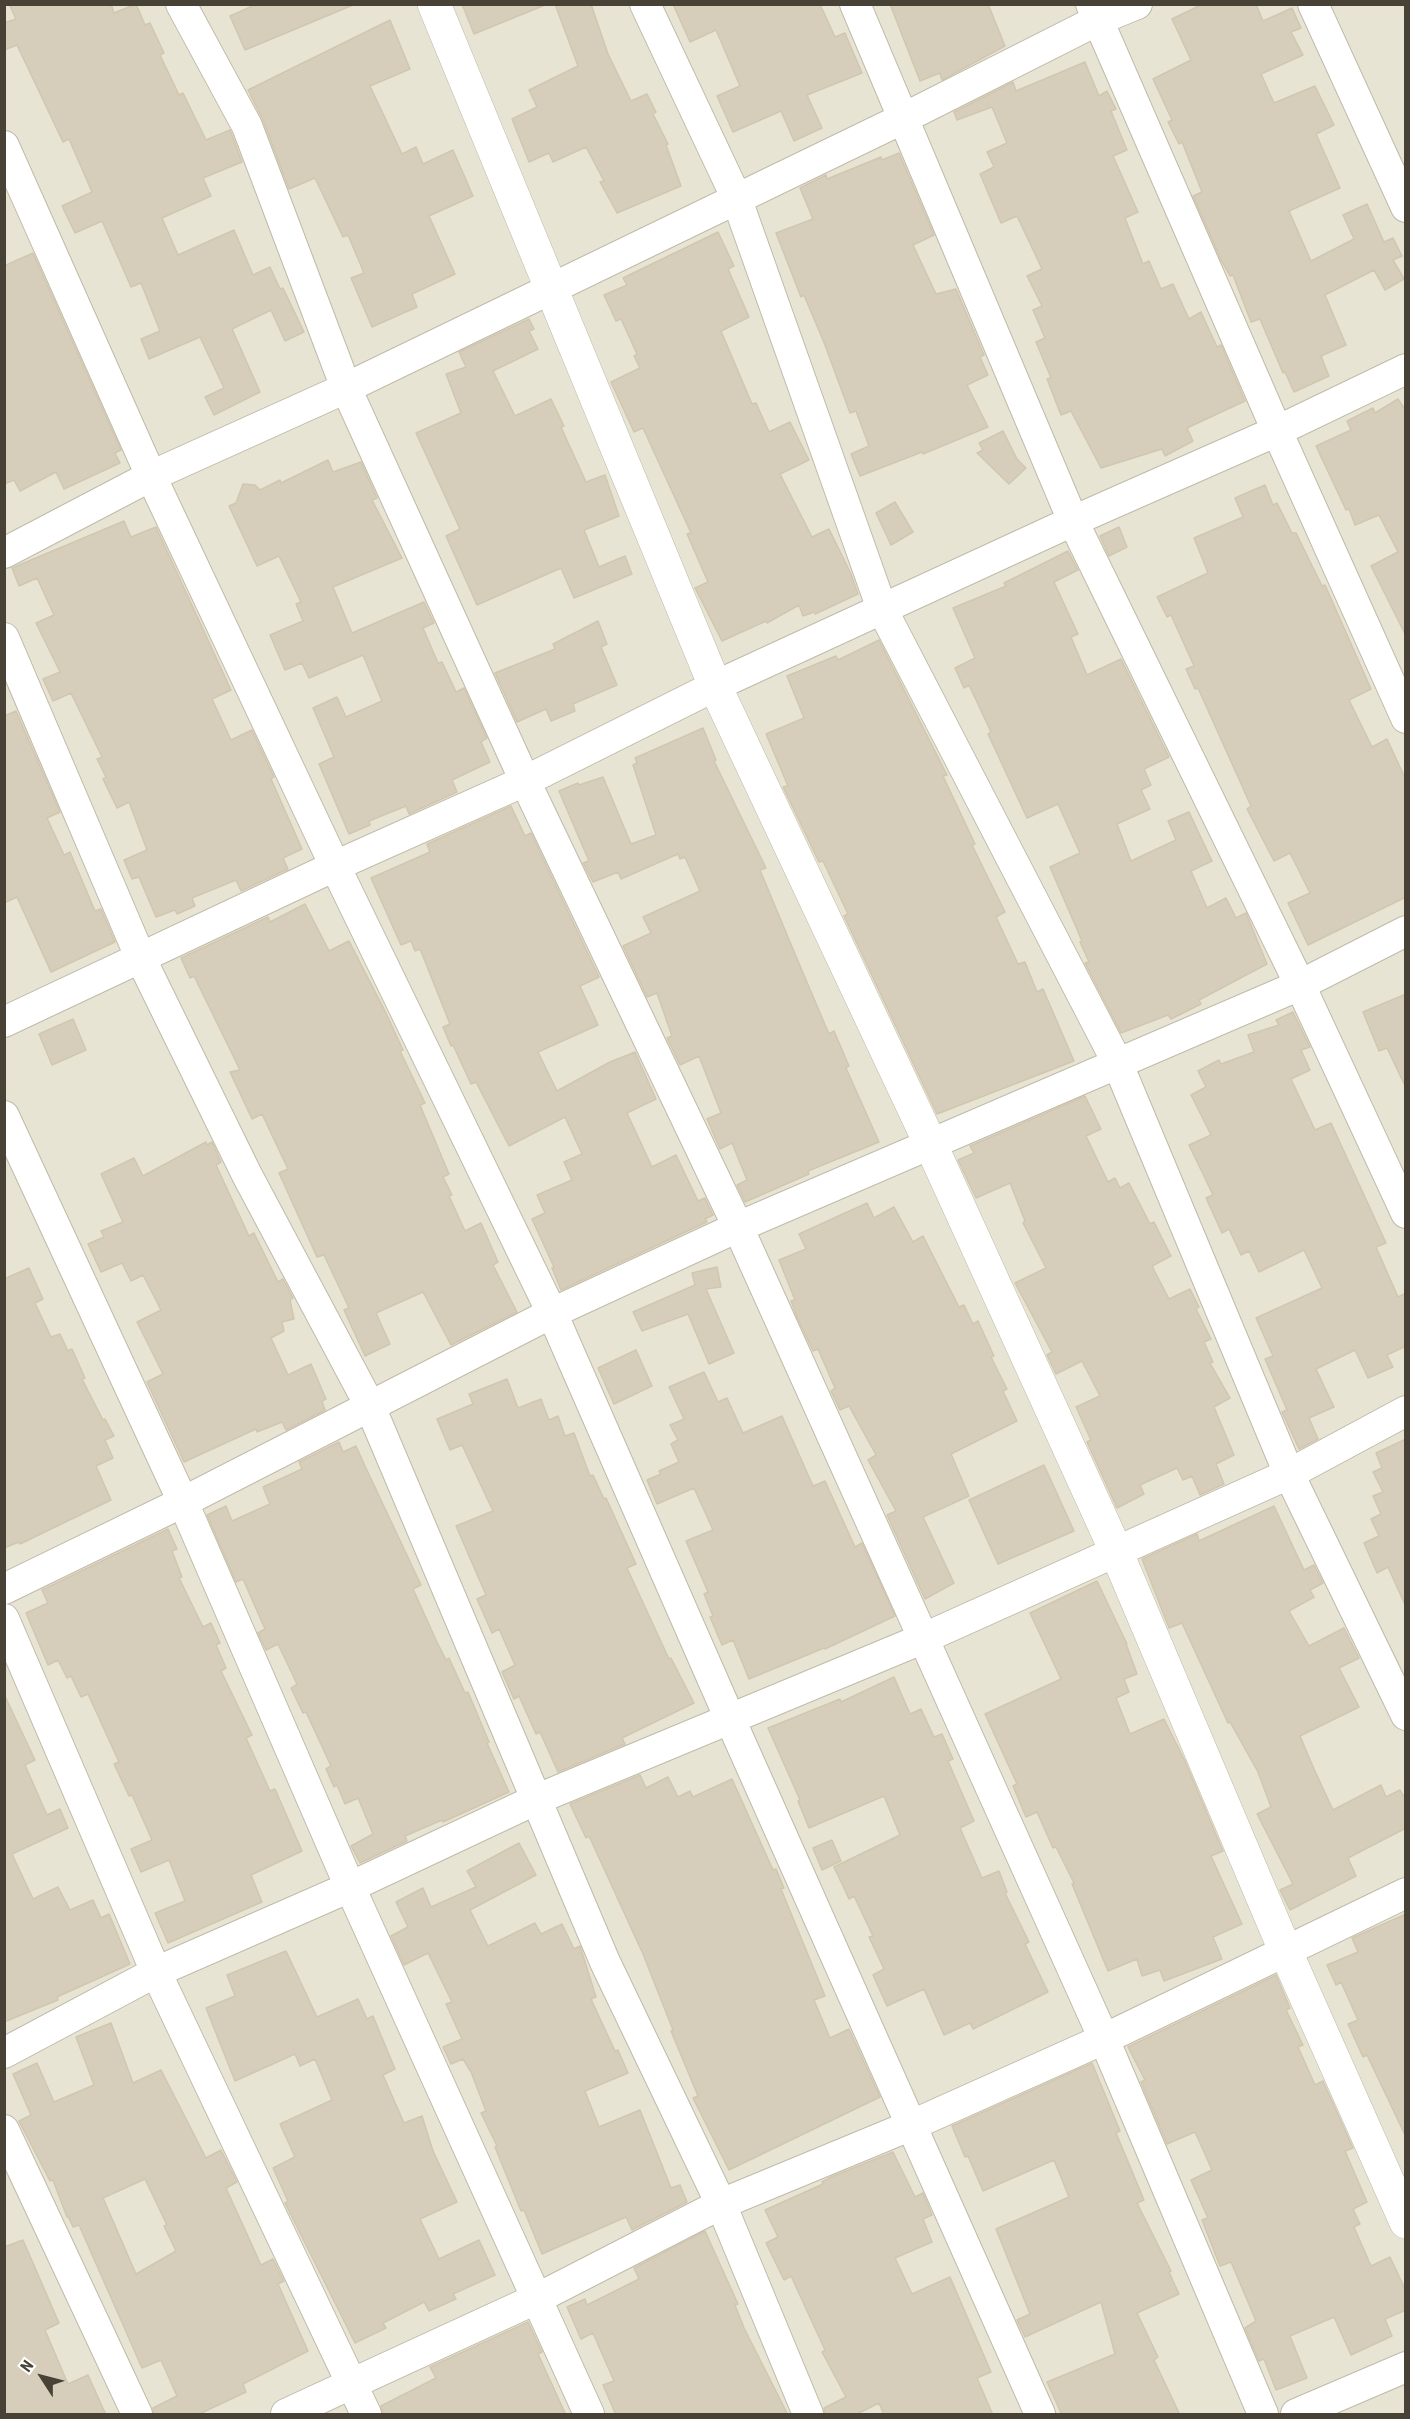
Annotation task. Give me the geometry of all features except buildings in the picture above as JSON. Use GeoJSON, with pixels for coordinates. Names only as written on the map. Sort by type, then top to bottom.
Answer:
{"type":"FeatureCollection","features":[{"type":"Feature","properties":{"kind":"street"},"geometry":{"type":"LineString","coordinates":[[181,4],[247,126],[346,388],[525,781],[738,1227],[1104,2039],[1263,2415]]}},
{"type":"Feature","properties":{"kind":"street"},"geometry":{"type":"LineString","coordinates":[[434,4],[715,686],[930,1143],[1116,1551],[1285,1950],[1406,2222]]}},
{"type":"Feature","properties":{"kind":"street"},"geometry":{"type":"LineString","coordinates":[[645,4],[736,197],[882,609],[1117,1062],[1289,1474],[1406,1715]]}},
{"type":"Feature","properties":{"kind":"street"},"geometry":{"type":"LineString","coordinates":[[855,4],[1073,520],[1300,985],[1406,1213]]}},
{"type":"Feature","properties":{"kind":"street"},"geometry":{"type":"LineString","coordinates":[[4,553],[151,476],[346,388],[736,197],[904,118],[1094,12],[1137,4]]}},
{"type":"Feature","properties":{"kind":"street"},"geometry":{"type":"LineString","coordinates":[[1313,4],[1406,207]]}},
{"type":"Feature","properties":{"kind":"street"},"geometry":{"type":"LineString","coordinates":[[1094,12],[1277,431],[1406,718]]}},
{"type":"Feature","properties":{"kind":"street"},"geometry":{"type":"LineString","coordinates":[[4,146],[151,476],[335,866],[552,1313],[1040,2415]]}},
{"type":"Feature","properties":{"kind":"street"},"geometry":{"type":"LineString","coordinates":[[4,1022],[335,866],[525,781],[715,686],[1073,520],[1277,431],[1406,369]]}},
{"type":"Feature","properties":{"kind":"street"},"geometry":{"type":"LineString","coordinates":[[4,638],[141,958],[247,1175],[369,1404],[605,1962],[721,2204],[808,2415]]}},
{"type":"Feature","properties":{"kind":"street"},"geometry":{"type":"LineString","coordinates":[[4,1589],[183,1502],[369,1404],[552,1313],[738,1227],[1300,985],[1406,931]]}},
{"type":"Feature","properties":{"kind":"street"},"geometry":{"type":"LineString","coordinates":[[4,1116],[183,1502],[350,1887],[589,2415]]}},
{"type":"Feature","properties":{"kind":"street"},"geometry":{"type":"LineString","coordinates":[[4,2053],[156,1972],[350,1887],[535,1800],[922,1639],[1289,1474],[1406,1411]]}},
{"type":"Feature","properties":{"kind":"street"},"geometry":{"type":"LineString","coordinates":[[4,1619],[156,1972],[353,2383],[366,2415]]}},
{"type":"Feature","properties":{"kind":"street"},"geometry":{"type":"LineString","coordinates":[[286,2415],[538,2298],[721,2204],[912,2125],[1104,2039],[1406,1893]]}},
{"type":"Feature","properties":{"kind":"street"},"geometry":{"type":"LineString","coordinates":[[4,2130],[137,2415]]}},
{"type":"Feature","properties":{"kind":"street"},"geometry":{"type":"LineString","coordinates":[[1296,2415],[1406,2367]]}},
{"type":"Feature","properties":{"kind":"shaded area"},"geometry":{"type":"Polygon","coordinates":[[[5,5],[1405,5],[1405,2414],[5,2414],[5,5]]]}}]}
